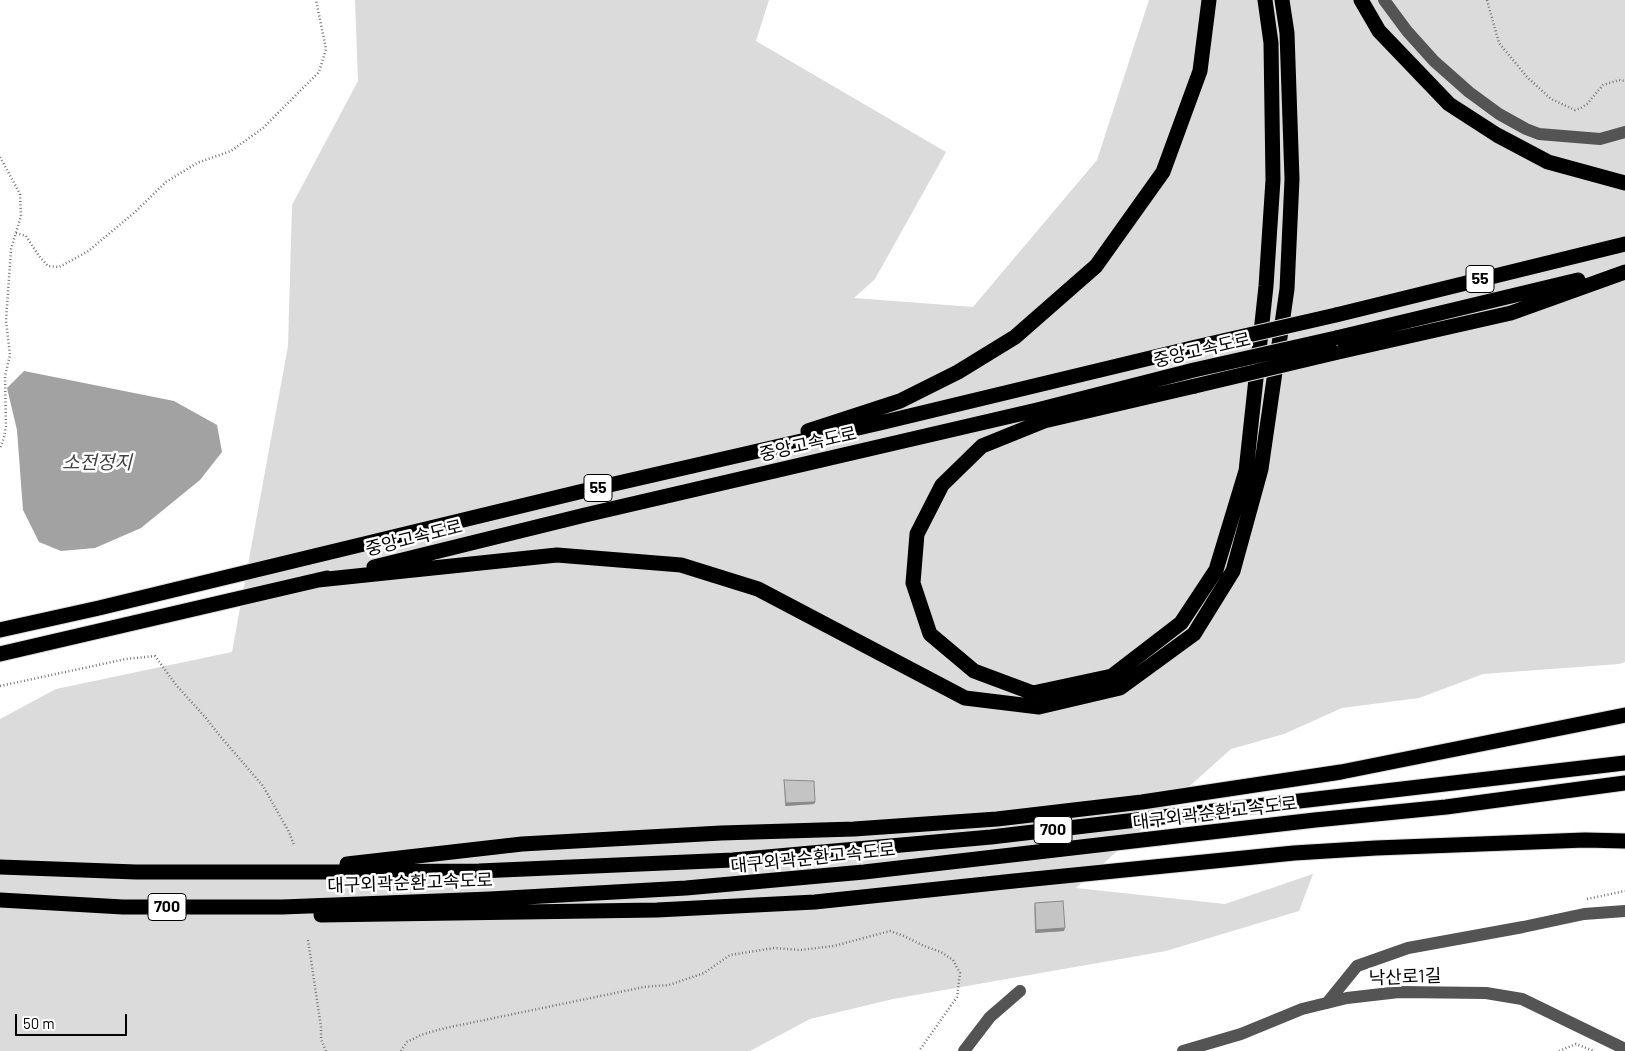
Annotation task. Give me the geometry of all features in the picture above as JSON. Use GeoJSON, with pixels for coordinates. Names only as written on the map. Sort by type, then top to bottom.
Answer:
{"type":"FeatureCollection","features":[{"type":"Feature","properties":{"kind":"highway"},"geometry":{"type":"LineString","coordinates":[[711,462],[900,401],[958,372],[1015,338],[1096,266],[1163,172],[1200,71],[1209,0]]}},
{"type":"Feature","properties":{"kind":"highway"},"geometry":{"type":"LineString","coordinates":[[1265,0],[1271,42],[1272,170],[1266,286],[1246,471],[1216,570],[1181,622],[1112,676],[1033,693],[974,671],[930,634],[913,582],[917,534],[942,485],[982,446],[1044,422],[1195,386],[1335,345],[1510,313],[1625,272]]}},
{"type":"Feature","properties":{"kind":"highway"},"geometry":{"type":"LineString","coordinates":[[318,580],[557,555],[681,565],[758,588],[965,698],[1039,707],[1120,688],[1194,634],[1234,571],[1262,469],[1287,289],[1292,188],[1287,33],[1282,0]]}},
{"type":"Feature","properties":{"kind":"highway"},"geometry":{"type":"LineString","coordinates":[[1361,0],[1379,31],[1449,104],[1497,135],[1548,162],[1625,183]]}},
{"type":"Feature","properties":{"kind":"highway","name":"중앙고속도로"},"geometry":{"type":"LineString","coordinates":[[0,630],[109,606],[579,492],[1625,244]]}},
{"type":"Feature","properties":{"kind":"highway","name":"중앙고속도로"},"geometry":{"type":"LineString","coordinates":[[0,654],[1028,412],[1194,370],[1335,345],[1625,268]]}},
{"type":"Feature","properties":{"kind":"highway"},"geometry":{"type":"LineString","coordinates":[[266,872],[286,868],[335,866],[522,844],[721,833],[854,829],[997,820],[1142,802],[1341,772],[1625,716]]}},
{"type":"Feature","properties":{"kind":"highway","name":"대구외곽순환고속도로"},"geometry":{"type":"LineString","coordinates":[[0,867],[136,872],[478,871],[733,860],[1009,834],[1625,763]]}},
{"type":"Feature","properties":{"kind":"highway","name":"대구외곽순환고속도로"},"geometry":{"type":"LineString","coordinates":[[0,900],[123,906],[282,906],[490,899],[686,888],[864,872],[1446,806],[1625,783]]}},
{"type":"Feature","properties":{"kind":"highway"},"geometry":{"type":"LineString","coordinates":[[213,907],[223,911],[248,913],[319,915],[657,910],[746,906],[815,902],[1014,880],[1294,854],[1376,848],[1585,840],[1625,841]]}},
{"type":"Feature","properties":{"kind":"street"},"geometry":{"type":"LineString","coordinates":[[1384,0],[1407,31],[1441,67],[1469,92],[1499,114],[1526,129],[1539,134],[1600,139],[1625,132]]}},
{"type":"Feature","properties":{"kind":"street"},"geometry":{"type":"LineString","coordinates":[[1327,1003],[1357,966],[1408,948],[1584,914],[1625,912]]}},
{"type":"Feature","properties":{"kind":"street"},"geometry":{"type":"LineString","coordinates":[[964,1051],[990,1017],[1020,991]]}},
{"type":"Feature","properties":{"kind":"street","name":"낙산로1길"},"geometry":{"type":"LineString","coordinates":[[1183,1051],[1241,1034],[1302,1009],[1347,998],[1399,992],[1486,993],[1522,999],[1625,1048]]}},
{"type":"Feature","properties":{"kind":"path"},"geometry":{"type":"LineString","coordinates":[[16,233],[26,236],[38,256],[48,266],[59,267],[87,252],[135,212],[166,182],[197,163],[231,151],[263,128],[319,72],[326,49],[316,0]]}},
{"type":"Feature","properties":{"kind":"path"},"geometry":{"type":"LineString","coordinates":[[1487,0],[1499,43],[1527,77],[1551,99],[1575,110],[1588,104],[1603,85],[1619,80],[1625,81]]}},
{"type":"Feature","properties":{"kind":"path"},"geometry":{"type":"LineString","coordinates":[[0,157],[20,194],[21,216],[11,249],[6,321],[10,355],[5,376],[6,426],[0,448]]}},
{"type":"Feature","properties":{"kind":"path"},"geometry":{"type":"LineString","coordinates":[[0,686],[126,659],[155,656],[176,685],[263,786],[294,845]]}},
{"type":"Feature","properties":{"kind":"path"},"geometry":{"type":"LineString","coordinates":[[401,1051],[407,1042],[421,1035],[441,1029],[644,987],[669,985],[704,973],[730,955],[774,948],[800,950],[834,946],[890,931],[941,952],[954,960],[960,973],[957,996],[919,1051]]}},
{"type":"Feature","properties":{"kind":"path"},"geometry":{"type":"LineString","coordinates":[[308,940],[321,1039],[326,1051]]}},
{"type":"Feature","properties":{"kind":"path"},"geometry":{"type":"LineString","coordinates":[[1559,1051],[1576,1044],[1594,1051]]}},
{"type":"Feature","properties":{"kind":"shaded area"},"geometry":{"type":"Polygon","coordinates":[[[355,0],[769,0],[756,41],[946,152],[875,279],[854,298],[973,307],[1097,160],[1149,0],[1625,0],[1625,662],[1483,674],[1419,698],[1342,708],[1284,734],[1231,749],[1076,888],[1225,904],[1313,874],[1299,911],[1166,951],[893,999],[810,1019],[750,1051],[0,1051],[0,719],[56,689],[232,652],[288,346],[292,205],[358,81],[355,0]]]}},
{"type":"Feature","properties":{"kind":"water","name":"소전정지"},"geometry":{"type":"Polygon","coordinates":[[[24,371],[174,401],[217,425],[222,452],[200,480],[141,528],[95,548],[61,551],[39,542],[23,510],[17,430],[7,388],[24,371]]]}},
{"type":"Feature","properties":{"kind":"building"},"geometry":{"type":"Polygon","coordinates":[[[784,780],[814,781],[815,802],[786,803],[784,780]]]}},
{"type":"Feature","properties":{"kind":"building"},"geometry":{"type":"Polygon","coordinates":[[[1063,901],[1065,928],[1036,930],[1035,903],[1063,901]]]}}]}
